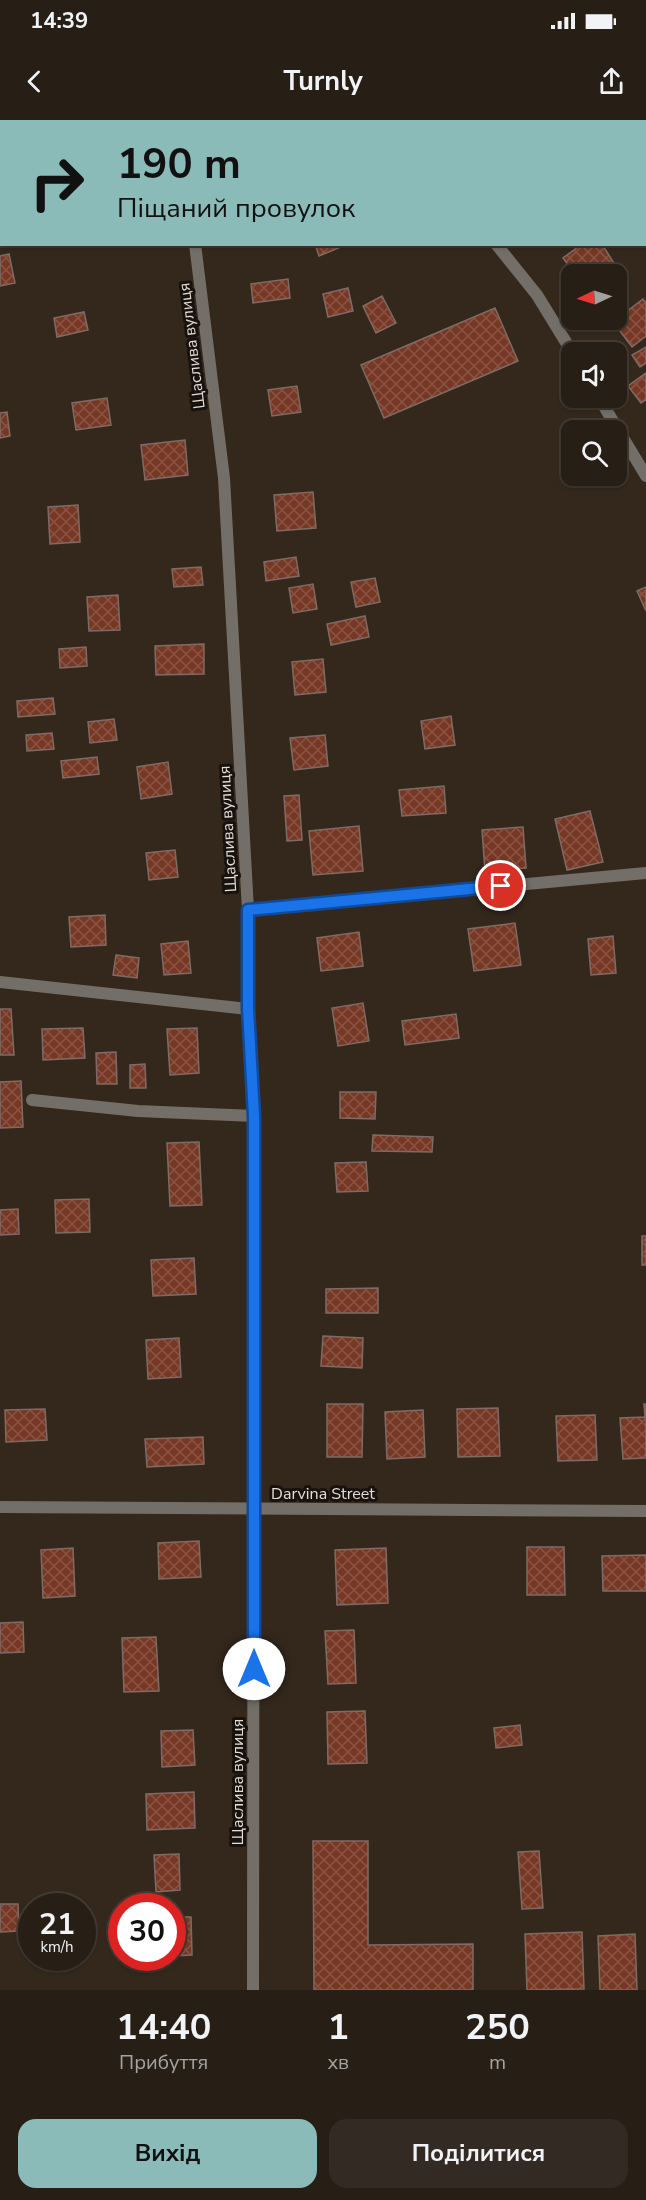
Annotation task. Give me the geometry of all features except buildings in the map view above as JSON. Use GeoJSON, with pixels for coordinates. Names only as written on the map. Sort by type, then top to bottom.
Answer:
{"type":"FeatureCollection","features":[{"type":"Feature","properties":{"kind":"street","name":"Щаслива вулиця"},"geometry":{"type":"LineString","coordinates":[[195,246],[224,478],[248,910],[248,1009],[254,1116],[253,1990]]}},
{"type":"Feature","properties":{"kind":"street"},"geometry":{"type":"LineString","coordinates":[[498,246],[537,295],[566,342]]}},
{"type":"Feature","properties":{"kind":"street"},"geometry":{"type":"LineString","coordinates":[[605,408],[646,476]]}},
{"type":"Feature","properties":{"kind":"street"},"geometry":{"type":"LineString","coordinates":[[248,910],[646,873]]}},
{"type":"Feature","properties":{"kind":"street"},"geometry":{"type":"LineString","coordinates":[[0,982],[248,1009]]}},
{"type":"Feature","properties":{"kind":"street"},"geometry":{"type":"LineString","coordinates":[[32,1100],[138,1111],[254,1116]]}},
{"type":"Feature","properties":{"kind":"street","name":"Darvina Street"},"geometry":{"type":"LineString","coordinates":[[0,1508],[646,1512]]}},
{"type":"Feature","properties":{"kind":"route"},"geometry":{"type":"LineString","coordinates":[[254,1669],[254,1116],[248,1009],[248,910],[501,886]]}}]}
